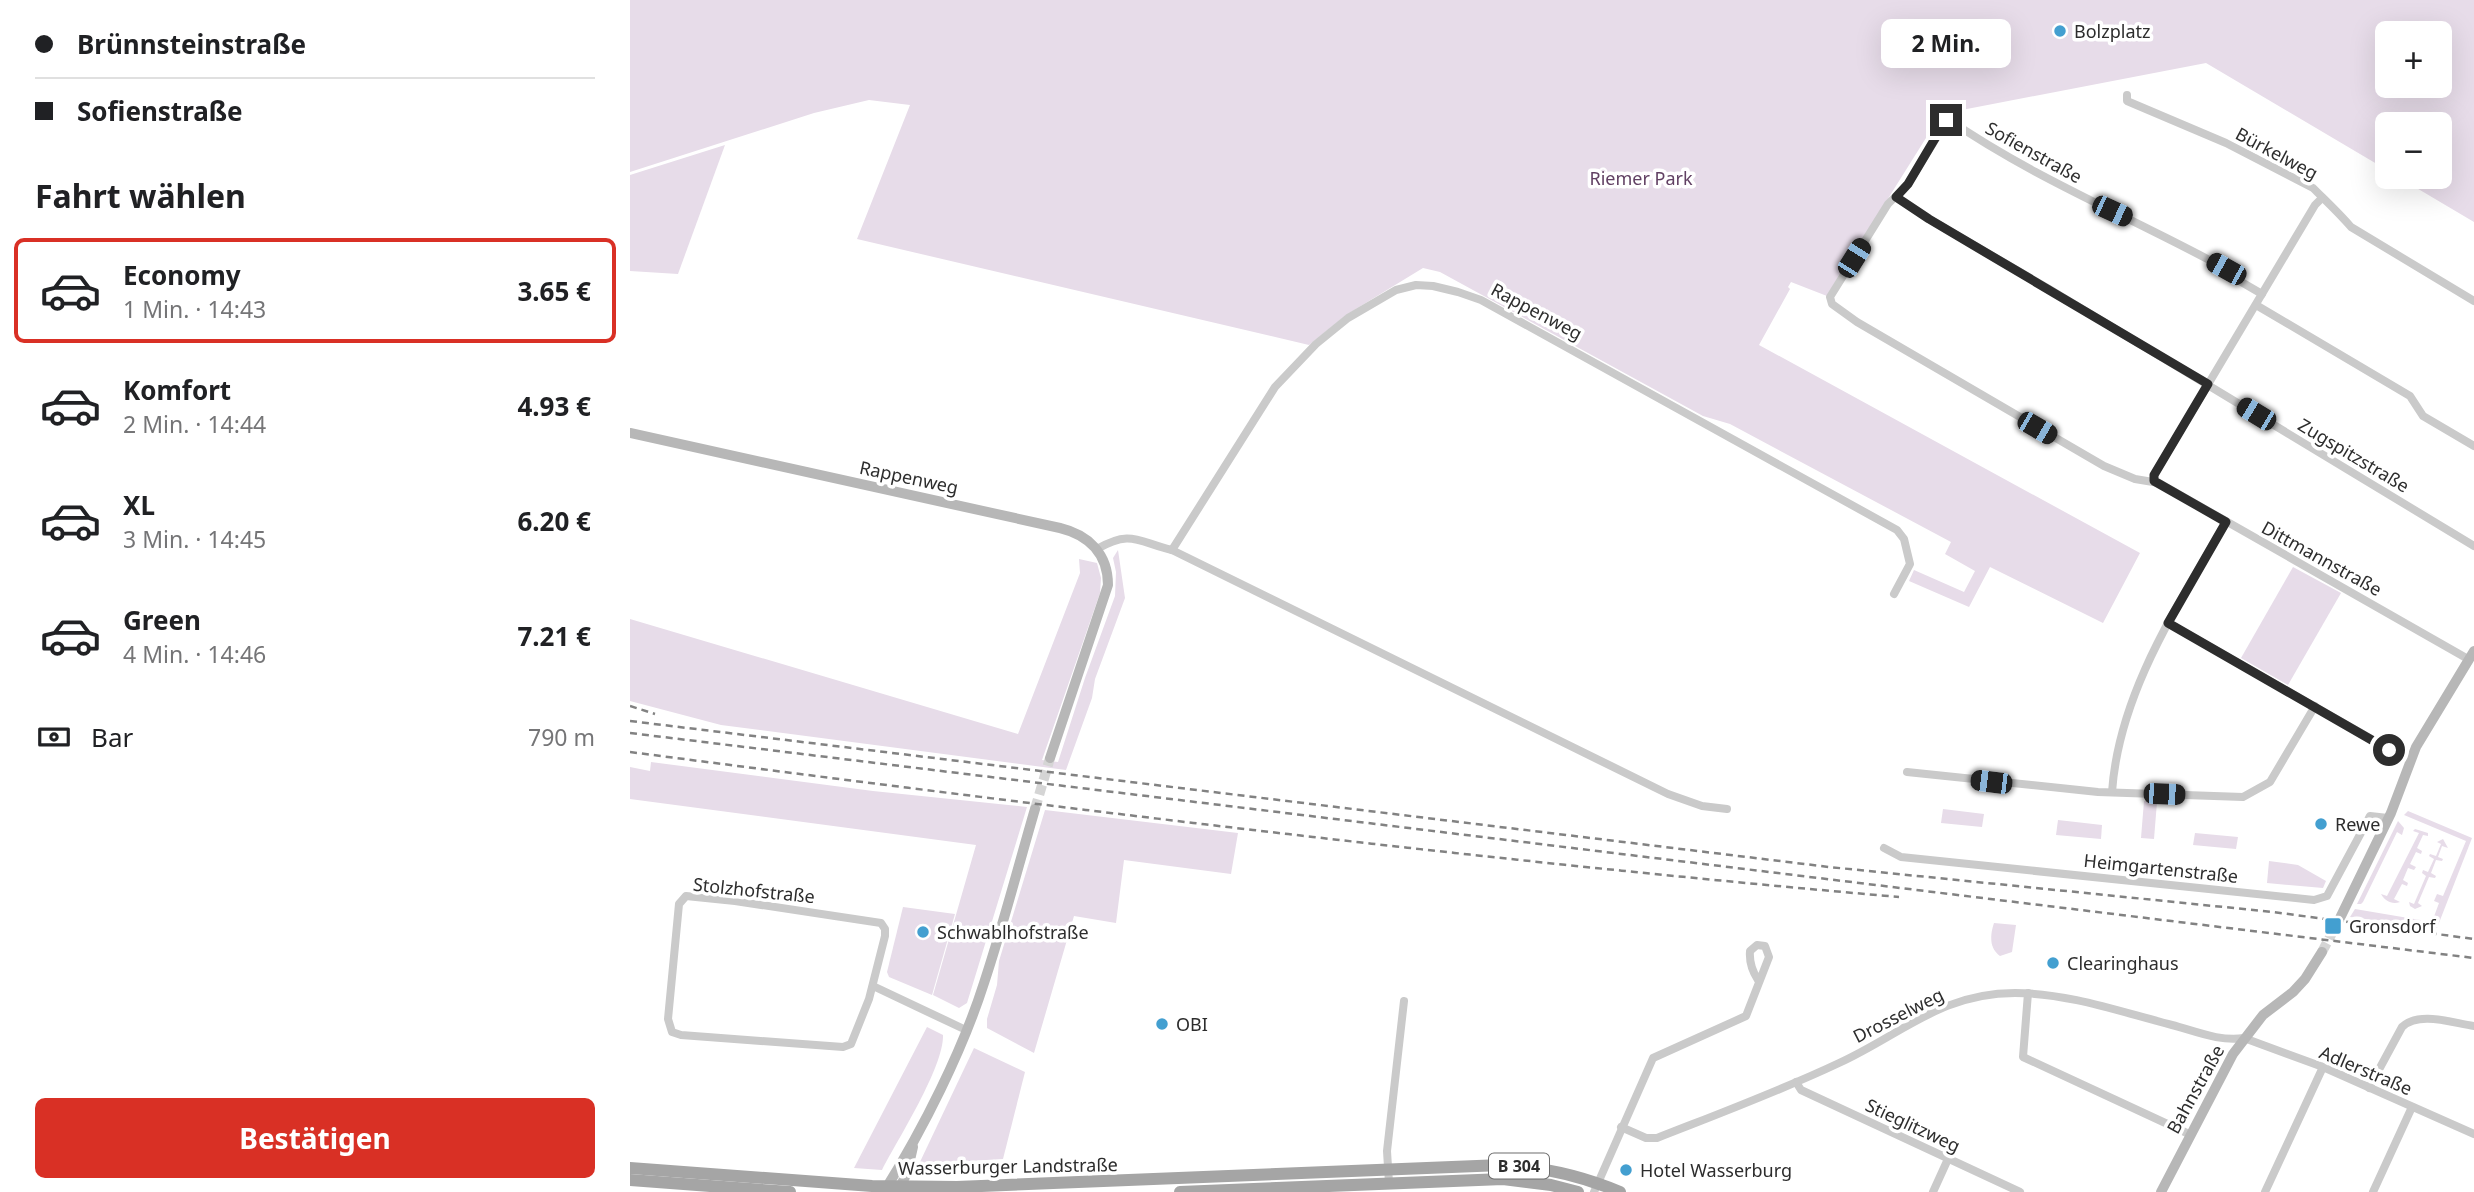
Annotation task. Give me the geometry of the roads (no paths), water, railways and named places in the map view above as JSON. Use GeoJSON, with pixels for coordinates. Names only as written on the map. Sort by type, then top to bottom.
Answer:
{"type":"FeatureCollection","features":[{"type":"Feature","properties":{"kind":"main road","name":"Wasserburger Landstraße"},"geometry":{"type":"LineString","coordinates":[[630,1168],[892,1189],[1471,1165],[1520,1166],[1573,1175],[1596,1187],[1620,1192]]}},
{"type":"Feature","properties":{"kind":"main road"},"geometry":{"type":"LineString","coordinates":[[630,1180],[790,1192]]}},
{"type":"Feature","properties":{"kind":"main road","name":"B 304"},"geometry":{"type":"LineString","coordinates":[[1180,1192],[1389,1183],[1551,1185],[1578,1192]]}},
{"type":"Feature","properties":{"kind":"street","name":"Bürkelweg"},"geometry":{"type":"LineString","coordinates":[[2127,95],[2127,101],[2238,149],[2313,188],[2321,199],[2335,208],[2351,226],[2474,301]]}},
{"type":"Feature","properties":{"kind":"street","name":"Sofienstraße"},"geometry":{"type":"LineString","coordinates":[[1896,197],[1908,184],[1948,119],[2036,173],[2171,239],[2226,269],[2231,276],[2262,294]]}},
{"type":"Feature","properties":{"kind":"street","name":"Dittmannstraße"},"geometry":{"type":"LineString","coordinates":[[1896,197],[1888,204],[1830,297],[1832,304],[1857,322],[2104,466],[2136,479],[2154,481],[2471,655]]}},
{"type":"Feature","properties":{"kind":"street","name":"Zugspitzstraße"},"geometry":{"type":"LineString","coordinates":[[1896,197],[2474,546]]}},
{"type":"Feature","properties":{"kind":"street"},"geometry":{"type":"LineString","coordinates":[[2154,481],[2154,475],[2321,199]]}},
{"type":"Feature","properties":{"kind":"street","name":"Rappenweg"},"geometry":{"type":"LineString","coordinates":[[1172,550],[1275,387],[1316,344],[1348,318],[1396,290],[1416,285],[1433,286],[1481,300],[1897,530],[1904,539],[1910,564],[1894,594]]}},
{"type":"Feature","properties":{"kind":"street"},"geometry":{"type":"LineString","coordinates":[[2256,304],[2410,396],[2423,416],[2474,446]]}},
{"type":"Feature","properties":{"kind":"street","name":"Rappenweg"},"geometry":{"type":"LineString","coordinates":[[630,433],[1066,529],[1081,535],[1097,549]]}},
{"type":"Feature","properties":{"kind":"street"},"geometry":{"type":"LineString","coordinates":[[2112,792],[2122,736],[2133,699],[2168,623],[2226,522]]}},
{"type":"Feature","properties":{"kind":"street"},"geometry":{"type":"LineString","coordinates":[[1050,758],[1106,594],[1107,566],[1097,549],[1117,539],[1127,538],[1172,550],[1668,794],[1702,806],[1727,808]]}},
{"type":"Feature","properties":{"kind":"street"},"geometry":{"type":"LineString","coordinates":[[2168,623],[2410,761]]}},
{"type":"Feature","properties":{"kind":"street"},"geometry":{"type":"LineString","coordinates":[[2341,916],[2388,818],[2416,747],[2471,655]]}},
{"type":"Feature","properties":{"kind":"street"},"geometry":{"type":"LineString","coordinates":[[1907,772],[2030,786],[2233,798],[2252,793],[2270,782],[2315,706]]}},
{"type":"Feature","properties":{"kind":"street"},"geometry":{"type":"LineString","coordinates":[[892,1189],[907,1174],[913,1141],[966,1030],[983,985],[1035,809]]}},
{"type":"Feature","properties":{"kind":"street","name":"Heimgartenstraße"},"geometry":{"type":"LineString","coordinates":[[1884,849],[1900,857],[2314,900],[2327,897],[2370,816],[2388,818]]}},
{"type":"Feature","properties":{"kind":"street","name":"Stolzhofstraße"},"geometry":{"type":"LineString","coordinates":[[692,895],[881,923],[885,936],[873,986],[851,1044],[844,1047],[681,1035],[672,1032],[668,1019],[679,904],[686,896],[692,895]]}},
{"type":"Feature","properties":{"kind":"street","name":"Bahnstraße"},"geometry":{"type":"LineString","coordinates":[[2161,1192],[2222,1071],[2244,1038],[2263,1015],[2305,979],[2322,952]]}},
{"type":"Feature","properties":{"kind":"street"},"geometry":{"type":"LineString","coordinates":[[1596,1187],[1653,1058],[1746,1016],[1758,980]]}},
{"type":"Feature","properties":{"kind":"street"},"geometry":{"type":"LineString","coordinates":[[873,986],[966,1030]]}},
{"type":"Feature","properties":{"kind":"street"},"geometry":{"type":"LineString","coordinates":[[2028,993],[2023,1057],[2189,1134]]}},
{"type":"Feature","properties":{"kind":"street","name":"Drosselweg"},"geometry":{"type":"LineString","coordinates":[[1621,1127],[1646,1138],[1657,1138],[1843,1062],[1931,1012],[1987,995],[2050,995],[2232,1040],[2244,1038]]}},
{"type":"Feature","properties":{"kind":"street"},"geometry":{"type":"LineString","coordinates":[[1389,1183],[1387,1151],[1404,1001]]}},
{"type":"Feature","properties":{"kind":"street"},"geometry":{"type":"LineString","coordinates":[[2369,1088],[2402,1027],[2409,1021],[2421,1019],[2474,1026]]}},
{"type":"Feature","properties":{"kind":"street","name":"Adlerstraße"},"geometry":{"type":"LineString","coordinates":[[2244,1038],[2323,1068],[2474,1134]]}},
{"type":"Feature","properties":{"kind":"street"},"geometry":{"type":"LineString","coordinates":[[2265,1192],[2323,1068]]}},
{"type":"Feature","properties":{"kind":"street","name":"Stieglitzweg"},"geometry":{"type":"LineString","coordinates":[[1796,1082],[1801,1090],[2020,1192]]}},
{"type":"Feature","properties":{"kind":"street"},"geometry":{"type":"LineString","coordinates":[[2373,1192],[2412,1107]]}},
{"type":"Feature","properties":{"kind":"street"},"geometry":{"type":"LineString","coordinates":[[1933,1192],[1948,1159]]}},
{"type":"Feature","properties":{"kind":"tunnel"},"geometry":{"type":"LineString","coordinates":[[1035,809],[1050,758]]}},
{"type":"Feature","properties":{"kind":"tunnel"},"geometry":{"type":"LineString","coordinates":[[2322,952],[2341,916]]}},
{"type":"Feature","properties":{"kind":"railway"},"geometry":{"type":"LineString","coordinates":[[630,706],[655,714]]}},
{"type":"Feature","properties":{"kind":"railway"},"geometry":{"type":"LineString","coordinates":[[630,721],[1829,867],[2273,912],[2474,939]]}},
{"type":"Feature","properties":{"kind":"railway"},"geometry":{"type":"LineString","coordinates":[[630,733],[2474,958]]}},
{"type":"Feature","properties":{"kind":"railway"},"geometry":{"type":"LineString","coordinates":[[630,752],[1264,831],[1899,897]]}},
{"type":"Feature","properties":{"kind":"place","name":"Bolzplatz"},"geometry":{"type":"Point","coordinates":[2060,31]}},
{"type":"Feature","properties":{"kind":"place","name":"Rewe"},"geometry":{"type":"Point","coordinates":[2321,824]}},
{"type":"Feature","properties":{"kind":"place","name":"Gronsdorf"},"geometry":{"type":"Point","coordinates":[2333,926]}},
{"type":"Feature","properties":{"kind":"place","name":"Schwablhofstraße"},"geometry":{"type":"Point","coordinates":[923,932]}},
{"type":"Feature","properties":{"kind":"place","name":"Clearinghaus"},"geometry":{"type":"Point","coordinates":[2053,963]}},
{"type":"Feature","properties":{"kind":"place","name":"OBI"},"geometry":{"type":"Point","coordinates":[1162,1024]}},
{"type":"Feature","properties":{"kind":"place","name":"Hotel Wasserburg"},"geometry":{"type":"Point","coordinates":[1626,1170]}},
{"type":"Feature","properties":{"kind":"park label","name":"Riemer Park"},"geometry":{"type":"Point","coordinates":[1641,178]}}]}
